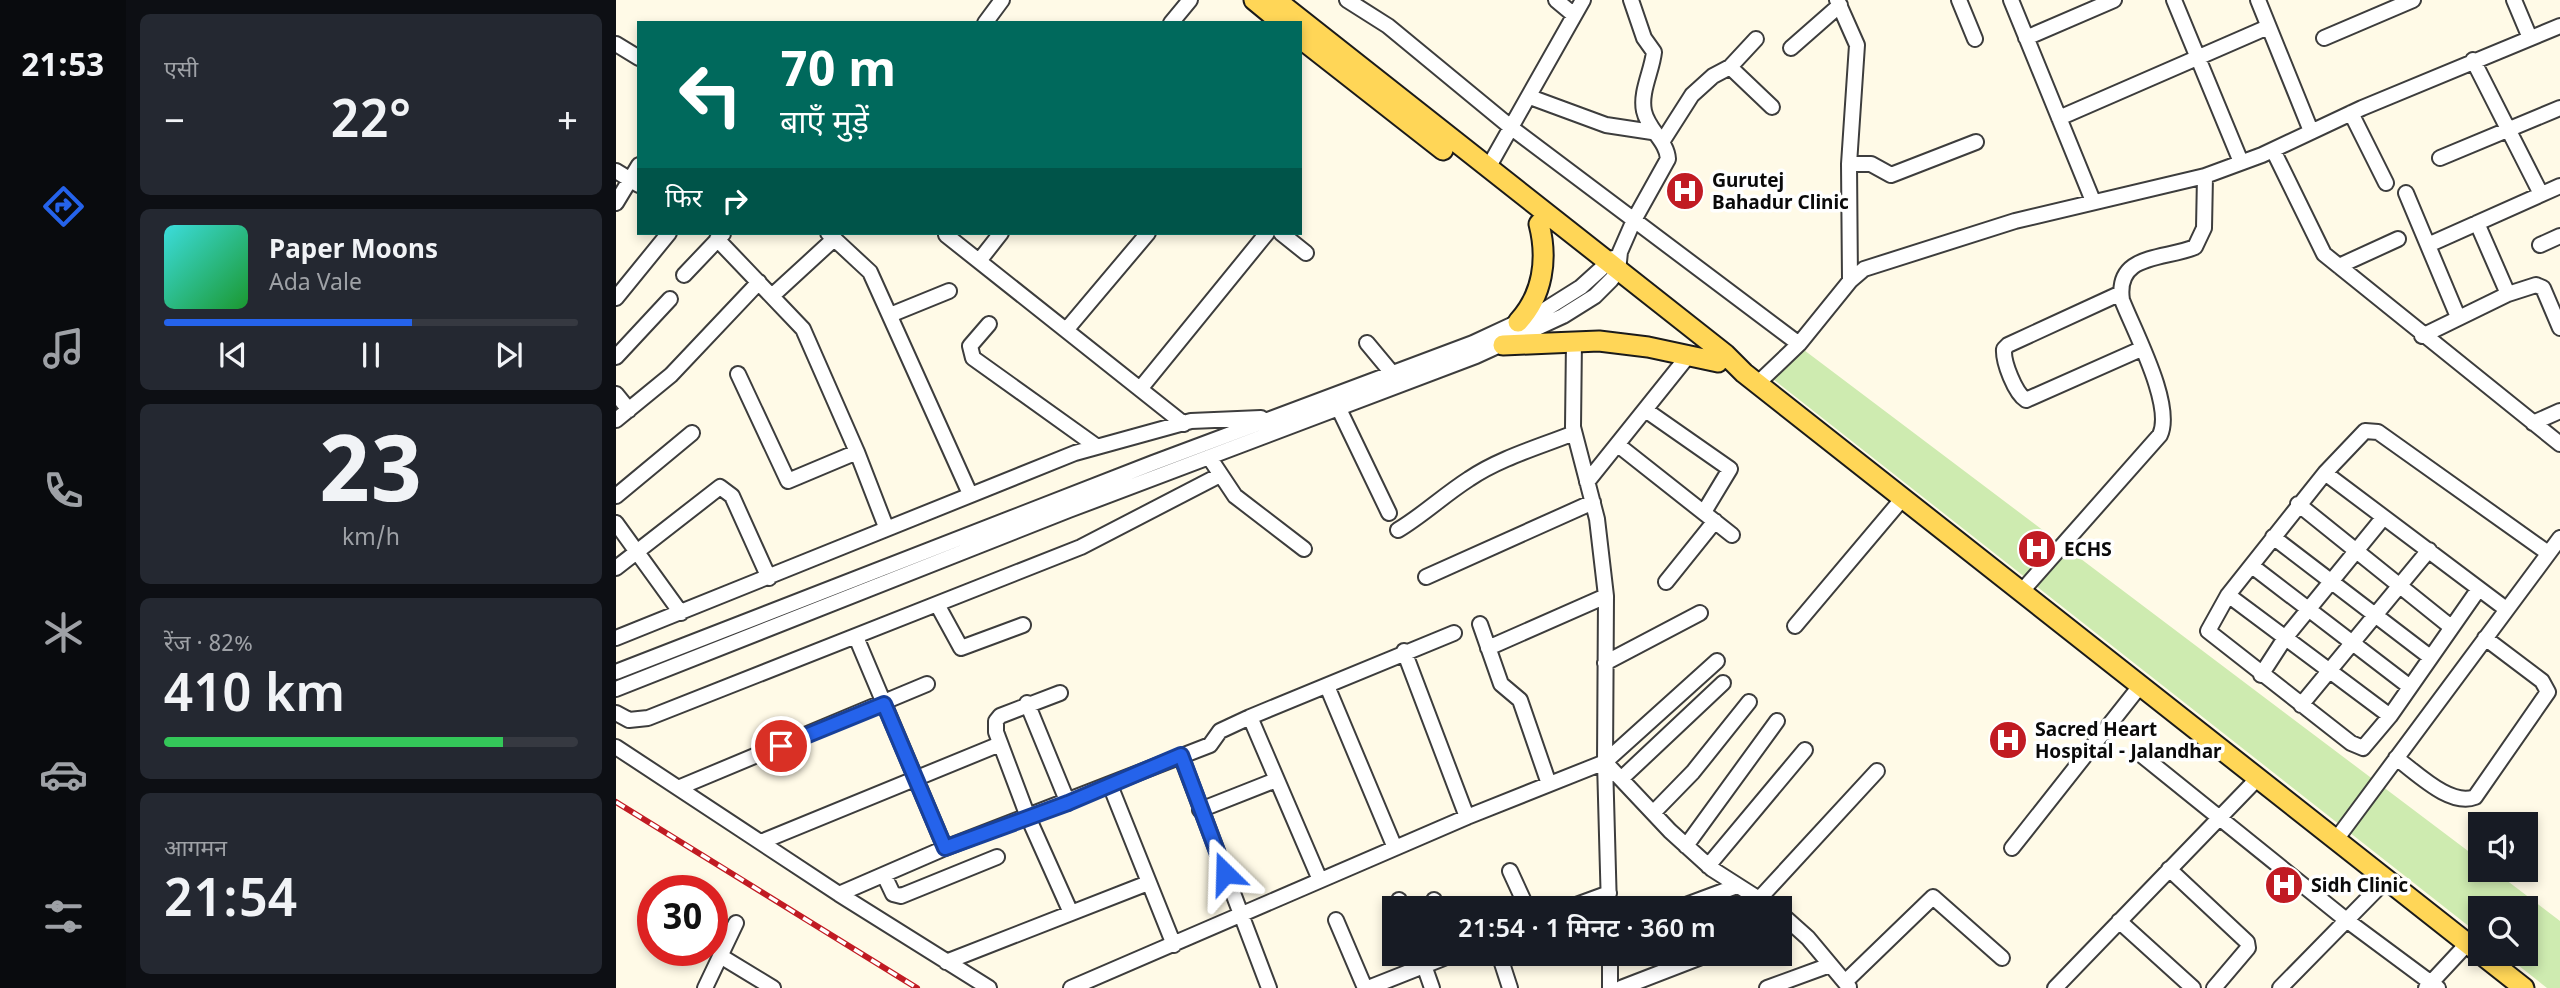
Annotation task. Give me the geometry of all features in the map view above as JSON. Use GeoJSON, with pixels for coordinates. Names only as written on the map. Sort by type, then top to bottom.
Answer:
{"type":"FeatureCollection","features":[{"type":"Feature","properties":{"kind":"main road"},"geometry":{"type":"LineString","coordinates":[[1254,0],[1280,21]]}},
{"type":"Feature","properties":{"kind":"main road"},"geometry":{"type":"LineString","coordinates":[[1276,0],[1611,267],[1725,354],[1750,379],[2468,944]]}},
{"type":"Feature","properties":{"kind":"main road"},"geometry":{"type":"LineString","coordinates":[[1302,41],[1539,224],[1611,267],[1718,362],[1750,379]]}},
{"type":"Feature","properties":{"kind":"main road"},"geometry":{"type":"LineString","coordinates":[[1518,322],[1530,310],[1539,289],[1544,244],[1539,224]]}},
{"type":"Feature","properties":{"kind":"main road"},"geometry":{"type":"LineString","coordinates":[[1503,345],[1574,340],[1648,347],[1718,362]]}},
{"type":"Feature","properties":{"kind":"main road"},"geometry":{"type":"LineString","coordinates":[[2496,966],[2524,988]]}},
{"type":"Feature","properties":{"kind":"street"},"geometry":{"type":"LineString","coordinates":[[986,21],[1002,0]]}},
{"type":"Feature","properties":{"kind":"street"},"geometry":{"type":"LineString","coordinates":[[1173,21],[1190,0]]}},
{"type":"Feature","properties":{"kind":"street"},"geometry":{"type":"LineString","coordinates":[[1347,0],[1388,26],[1513,129],[1799,344]]}},
{"type":"Feature","properties":{"kind":"street"},"geometry":{"type":"LineString","coordinates":[[1556,0],[1574,15]]}},
{"type":"Feature","properties":{"kind":"street"},"geometry":{"type":"LineString","coordinates":[[1488,168],[1513,129],[1583,0]]}},
{"type":"Feature","properties":{"kind":"street"},"geometry":{"type":"LineString","coordinates":[[616,688],[768,620],[1276,417],[1392,373],[1476,349],[1503,345],[1563,316],[1595,296],[1668,159],[1643,100],[1654,52],[1644,38],[1631,0]]}},
{"type":"Feature","properties":{"kind":"street"},"geometry":{"type":"LineString","coordinates":[[1959,0],[1975,39]]}},
{"type":"Feature","properties":{"kind":"street"},"geometry":{"type":"LineString","coordinates":[[2011,0],[2093,201]]}},
{"type":"Feature","properties":{"kind":"street"},"geometry":{"type":"LineString","coordinates":[[2026,38],[2114,0]]}},
{"type":"Feature","properties":{"kind":"street"},"geometry":{"type":"LineString","coordinates":[[2174,0],[2241,162]]}},
{"type":"Feature","properties":{"kind":"street"},"geometry":{"type":"LineString","coordinates":[[2258,0],[2311,131]]}},
{"type":"Feature","properties":{"kind":"street"},"geometry":{"type":"LineString","coordinates":[[2324,38],[2413,0]]}},
{"type":"Feature","properties":{"kind":"street"},"geometry":{"type":"LineString","coordinates":[[2514,0],[2530,38]]}},
{"type":"Feature","properties":{"kind":"street"},"geometry":{"type":"LineString","coordinates":[[1791,48],[1839,3],[1857,45],[1849,164],[1850,281]]}},
{"type":"Feature","properties":{"kind":"street"},"geometry":{"type":"LineString","coordinates":[[1750,379],[1799,344],[1850,281],[1864,269],[2015,221],[2205,176],[2273,150],[2351,113],[2560,26]]}},
{"type":"Feature","properties":{"kind":"street"},"geometry":{"type":"LineString","coordinates":[[2059,118],[2269,27]]}},
{"type":"Feature","properties":{"kind":"street"},"geometry":{"type":"LineString","coordinates":[[1657,137],[1692,95],[1713,76],[1730,66],[1756,39]]}},
{"type":"Feature","properties":{"kind":"street"},"geometry":{"type":"LineString","coordinates":[[616,44],[637,57]]}},
{"type":"Feature","properties":{"kind":"street"},"geometry":{"type":"LineString","coordinates":[[2473,61],[2541,194]]}},
{"type":"Feature","properties":{"kind":"street"},"geometry":{"type":"LineString","coordinates":[[1730,66],[1772,107]]}},
{"type":"Feature","properties":{"kind":"street"},"geometry":{"type":"LineString","coordinates":[[1530,97],[1606,125],[1657,137]]}},
{"type":"Feature","properties":{"kind":"street"},"geometry":{"type":"LineString","coordinates":[[2440,158],[2560,108]]}},
{"type":"Feature","properties":{"kind":"street"},"geometry":{"type":"LineString","coordinates":[[2351,113],[2386,183]]}},
{"type":"Feature","properties":{"kind":"street"},"geometry":{"type":"LineString","coordinates":[[1849,164],[1871,164],[1891,175],[1976,142]]}},
{"type":"Feature","properties":{"kind":"street"},"geometry":{"type":"LineString","coordinates":[[2273,150],[2317,244],[2422,336],[2560,444]]}},
{"type":"Feature","properties":{"kind":"street"},"geometry":{"type":"LineString","coordinates":[[616,171],[634,182],[616,203]]}},
{"type":"Feature","properties":{"kind":"street"},"geometry":{"type":"LineString","coordinates":[[2022,591],[2160,435],[2165,425],[2165,414],[2121,293],[2128,267],[2188,250],[2198,243],[2206,217],[2205,176]]}},
{"type":"Feature","properties":{"kind":"street"},"geometry":{"type":"LineString","coordinates":[[2428,245],[2541,194],[2559,190]]}},
{"type":"Feature","properties":{"kind":"street"},"geometry":{"type":"LineString","coordinates":[[2406,193],[2458,317]]}},
{"type":"Feature","properties":{"kind":"street"},"geometry":{"type":"LineString","coordinates":[[2477,223],[2508,294]]}},
{"type":"Feature","properties":{"kind":"street"},"geometry":{"type":"LineString","coordinates":[[619,287],[667,235]]}},
{"type":"Feature","properties":{"kind":"street"},"geometry":{"type":"LineString","coordinates":[[946,235],[1184,424]]}},
{"type":"Feature","properties":{"kind":"street"},"geometry":{"type":"LineString","coordinates":[[979,261],[999,235]]}},
{"type":"Feature","properties":{"kind":"street"},"geometry":{"type":"LineString","coordinates":[[1067,329],[1146,235]]}},
{"type":"Feature","properties":{"kind":"street"},"geometry":{"type":"LineString","coordinates":[[1140,389],[1264,235]]}},
{"type":"Feature","properties":{"kind":"street"},"geometry":{"type":"LineString","coordinates":[[1284,235],[1306,253]]}},
{"type":"Feature","properties":{"kind":"street"},"geometry":{"type":"LineString","coordinates":[[684,275],[720,236],[799,322],[857,452],[886,527]]}},
{"type":"Feature","properties":{"kind":"street"},"geometry":{"type":"LineString","coordinates":[[773,295],[831,236],[870,272],[970,494]]}},
{"type":"Feature","properties":{"kind":"street"},"geometry":{"type":"LineString","coordinates":[[2540,245],[2560,236]]}},
{"type":"Feature","properties":{"kind":"street"},"geometry":{"type":"LineString","coordinates":[[2339,266],[2398,239]]}},
{"type":"Feature","properties":{"kind":"street"},"geometry":{"type":"LineString","coordinates":[[616,672],[768,620],[1338,407],[1476,349],[1518,322],[1546,309],[1611,267]]}},
{"type":"Feature","properties":{"kind":"street"},"geometry":{"type":"LineString","coordinates":[[616,420],[671,376],[760,282]]}},
{"type":"Feature","properties":{"kind":"street"},"geometry":{"type":"LineString","coordinates":[[2422,336],[2508,294],[2539,285],[2546,293],[2559,322]]}},
{"type":"Feature","properties":{"kind":"street"},"geometry":{"type":"LineString","coordinates":[[890,315],[949,291]]}},
{"type":"Feature","properties":{"kind":"street"},"geometry":{"type":"LineString","coordinates":[[2121,293],[2008,345],[2003,353],[2020,395],[2026,400],[2141,349]]}},
{"type":"Feature","properties":{"kind":"street"},"geometry":{"type":"LineString","coordinates":[[616,358],[670,299]]}},
{"type":"Feature","properties":{"kind":"street"},"geometry":{"type":"LineString","coordinates":[[989,324],[970,346],[973,358],[1096,446]]}},
{"type":"Feature","properties":{"kind":"street"},"geometry":{"type":"LineString","coordinates":[[1574,340],[1574,433],[1593,502],[1603,554],[1606,596],[1605,762],[1609,896]]}},
{"type":"Feature","properties":{"kind":"street"},"geometry":{"type":"LineString","coordinates":[[1367,343],[1392,373]]}},
{"type":"Feature","properties":{"kind":"street"},"geometry":{"type":"LineString","coordinates":[[1587,482],[1647,411],[1688,356]]}},
{"type":"Feature","properties":{"kind":"street"},"geometry":{"type":"LineString","coordinates":[[738,374],[788,481],[857,452]]}},
{"type":"Feature","properties":{"kind":"street"},"geometry":{"type":"LineString","coordinates":[[616,394],[629,410]]}},
{"type":"Feature","properties":{"kind":"street"},"geometry":{"type":"LineString","coordinates":[[1338,407],[1389,513]]}},
{"type":"Feature","properties":{"kind":"street"},"geometry":{"type":"LineString","coordinates":[[1647,411],[1730,469],[1709,517],[1665,582]]}},
{"type":"Feature","properties":{"kind":"street"},"geometry":{"type":"LineString","coordinates":[[2533,423],[2560,411]]}},
{"type":"Feature","properties":{"kind":"street"},"geometry":{"type":"LineString","coordinates":[[616,638],[769,578],[886,527],[1096,446],[1184,424],[1276,417]]}},
{"type":"Feature","properties":{"kind":"street"},"geometry":{"type":"LineString","coordinates":[[2478,590],[2390,716],[2363,748],[2351,743],[2208,631],[2228,595],[2298,504],[2365,431],[2378,432],[2548,553]]}},
{"type":"Feature","properties":{"kind":"street"},"geometry":{"type":"LineString","coordinates":[[616,496],[692,433]]}},
{"type":"Feature","properties":{"kind":"street"},"geometry":{"type":"LineString","coordinates":[[1398,530],[1425,514],[1468,479],[1495,464],[1574,433]]}},
{"type":"Feature","properties":{"kind":"street"},"geometry":{"type":"LineString","coordinates":[[1618,445],[1732,535]]}},
{"type":"Feature","properties":{"kind":"street"},"geometry":{"type":"LineString","coordinates":[[1209,457],[1235,496],[1304,549]]}},
{"type":"Feature","properties":{"kind":"street"},"geometry":{"type":"LineString","coordinates":[[2325,473],[2506,609]]}},
{"type":"Feature","properties":{"kind":"street"},"geometry":{"type":"LineString","coordinates":[[616,713],[629,720],[648,718],[938,606],[1082,547],[1220,475]]}},
{"type":"Feature","properties":{"kind":"street"},"geometry":{"type":"LineString","coordinates":[[616,568],[716,489],[723,487],[732,496],[769,578]]}},
{"type":"Feature","properties":{"kind":"street"},"geometry":{"type":"LineString","coordinates":[[1795,626],[1903,498]]}},
{"type":"Feature","properties":{"kind":"street"},"geometry":{"type":"LineString","coordinates":[[1426,577],[1593,502]]}},
{"type":"Feature","properties":{"kind":"street"},"geometry":{"type":"LineString","coordinates":[[2298,504],[2451,627]]}},
{"type":"Feature","properties":{"kind":"street"},"geometry":{"type":"LineString","coordinates":[[2261,675],[2285,638],[2383,518]]}},
{"type":"Feature","properties":{"kind":"street"},"geometry":{"type":"LineString","coordinates":[[616,523],[681,613]]}},
{"type":"Feature","properties":{"kind":"street"},"geometry":{"type":"LineString","coordinates":[[2273,537],[2430,657]]}},
{"type":"Feature","properties":{"kind":"street"},"geometry":{"type":"LineString","coordinates":[[2335,841],[2560,538]]}},
{"type":"Feature","properties":{"kind":"street"},"geometry":{"type":"LineString","coordinates":[[2301,705],[2429,551]]}},
{"type":"Feature","properties":{"kind":"street"},"geometry":{"type":"LineString","coordinates":[[2252,566],[2307,611],[2410,687]]}},
{"type":"Feature","properties":{"kind":"street"},"geometry":{"type":"LineString","coordinates":[[2228,595],[2390,716]]}},
{"type":"Feature","properties":{"kind":"street"},"geometry":{"type":"LineString","coordinates":[[1488,648],[1606,596]]}},
{"type":"Feature","properties":{"kind":"street"},"geometry":{"type":"LineString","coordinates":[[938,606],[961,648],[1023,625]]}},
{"type":"Feature","properties":{"kind":"street"},"geometry":{"type":"LineString","coordinates":[[1605,663],[1700,613]]}},
{"type":"Feature","properties":{"kind":"street"},"geometry":{"type":"LineString","coordinates":[[1480,624],[1501,684],[1520,700],[1549,784]]}},
{"type":"Feature","properties":{"kind":"street"},"geometry":{"type":"LineString","coordinates":[[839,894],[945,848],[1068,803],[1210,745],[1220,731],[1250,717],[1404,651],[1454,633]]}},
{"type":"Feature","properties":{"kind":"street"},"geometry":{"type":"LineString","coordinates":[[856,637],[945,848]]}},
{"type":"Feature","properties":{"kind":"street"},"geometry":{"type":"LineString","coordinates":[[2396,758],[2451,796],[2465,799],[2475,797],[2548,692],[2542,681],[2485,638]]}},
{"type":"Feature","properties":{"kind":"street"},"geometry":{"type":"LineString","coordinates":[[1404,651],[1467,817]]}},
{"type":"Feature","properties":{"kind":"street"},"geometry":{"type":"LineString","coordinates":[[1071,988],[1467,817],[1605,762],[1717,661]]}},
{"type":"Feature","properties":{"kind":"street"},"geometry":{"type":"LineString","coordinates":[[1621,779],[1723,683]]}},
{"type":"Feature","properties":{"kind":"street"},"geometry":{"type":"LineString","coordinates":[[678,788],[927,684]]}},
{"type":"Feature","properties":{"kind":"street"},"geometry":{"type":"LineString","coordinates":[[1327,686],[1395,848]]}},
{"type":"Feature","properties":{"kind":"street"},"geometry":{"type":"LineString","coordinates":[[2012,848],[2140,686]]}},
{"type":"Feature","properties":{"kind":"street"},"geometry":{"type":"LineString","coordinates":[[1060,693],[1027,703],[996,721],[1000,744],[1028,817],[1071,913]]}},
{"type":"Feature","properties":{"kind":"street"},"geometry":{"type":"LineString","coordinates":[[1653,813],[1693,772],[1749,702]]}},
{"type":"Feature","properties":{"kind":"street"},"geometry":{"type":"LineString","coordinates":[[1027,703],[1068,803]]}},
{"type":"Feature","properties":{"kind":"street"},"geometry":{"type":"LineString","coordinates":[[1250,717],[1320,880]]}},
{"type":"Feature","properties":{"kind":"street"},"geometry":{"type":"LineString","coordinates":[[1686,846],[1777,721]]}},
{"type":"Feature","properties":{"kind":"street"},"geometry":{"type":"LineString","coordinates":[[761,842],[915,776],[1000,744]]}},
{"type":"Feature","properties":{"kind":"street"},"geometry":{"type":"LineString","coordinates":[[616,747],[839,894],[989,988]]}},
{"type":"Feature","properties":{"kind":"street"},"geometry":{"type":"LineString","coordinates":[[1708,866],[1805,750]]}},
{"type":"Feature","properties":{"kind":"street"},"geometry":{"type":"LineString","coordinates":[[2139,753],[2432,986],[2468,944]]}},
{"type":"Feature","properties":{"kind":"street"},"geometry":{"type":"LineString","coordinates":[[1181,755],[1269,988]]}},
{"type":"Feature","properties":{"kind":"street"},"geometry":{"type":"LineString","coordinates":[[1605,762],[1708,866],[1754,896]]}},
{"type":"Feature","properties":{"kind":"street"},"geometry":{"type":"LineString","coordinates":[[1762,896],[1877,772]]}},
{"type":"Feature","properties":{"kind":"street"},"geometry":{"type":"LineString","coordinates":[[2055,988],[2257,779]]}},
{"type":"Feature","properties":{"kind":"street"},"geometry":{"type":"LineString","coordinates":[[1200,810],[1276,780]]}},
{"type":"Feature","properties":{"kind":"street"},"geometry":{"type":"LineString","coordinates":[[1110,785],[1174,945]]}},
{"type":"Feature","properties":{"kind":"street"},"geometry":{"type":"LineString","coordinates":[[884,875],[893,894],[901,896],[997,857]]}},
{"type":"Feature","properties":{"kind":"street"},"geometry":{"type":"LineString","coordinates":[[2169,869],[2247,942],[2248,948],[2244,955],[2214,988]]}},
{"type":"Feature","properties":{"kind":"street"},"geometry":{"type":"LineString","coordinates":[[1510,872],[1521,896]]}},
{"type":"Feature","properties":{"kind":"street"},"geometry":{"type":"LineString","coordinates":[[2280,988],[2385,881]]}},
{"type":"Feature","properties":{"kind":"street"},"geometry":{"type":"LineString","coordinates":[[946,962],[1148,883]]}},
{"type":"Feature","properties":{"kind":"street"},"geometry":{"type":"LineString","coordinates":[[1710,896],[1737,886]]}},
{"type":"Feature","properties":{"kind":"street"},"geometry":{"type":"LineString","coordinates":[[1792,928],[1848,985],[1933,897],[2002,958]]}},
{"type":"Feature","properties":{"kind":"street"},"geometry":{"type":"LineString","coordinates":[[1336,920],[1367,988],[1410,966]]}},
{"type":"Feature","properties":{"kind":"street"},"geometry":{"type":"LineString","coordinates":[[2119,921],[2193,988]]}},
{"type":"Feature","properties":{"kind":"street"},"geometry":{"type":"LineString","coordinates":[[728,942],[736,923]]}},
{"type":"Feature","properties":{"kind":"street"},"geometry":{"type":"LineString","coordinates":[[728,961],[773,988]]}},
{"type":"Feature","properties":{"kind":"street"},"geometry":{"type":"LineString","coordinates":[[1767,988],[1830,965]]}},
{"type":"Feature","properties":{"kind":"street"},"geometry":{"type":"LineString","coordinates":[[705,988],[717,966]]}},
{"type":"Feature","properties":{"kind":"street"},"geometry":{"type":"LineString","coordinates":[[1424,966],[1432,988]]}},
{"type":"Feature","properties":{"kind":"street"},"geometry":{"type":"LineString","coordinates":[[1503,966],[1510,988]]}},
{"type":"Feature","properties":{"kind":"street"},"geometry":{"type":"LineString","coordinates":[[1610,966],[1610,988]]}},
{"type":"Feature","properties":{"kind":"street"},"geometry":{"type":"LineString","coordinates":[[1621,988],[1678,966]]}},
{"type":"Feature","properties":{"kind":"green space"},"geometry":{"type":"Polygon","coordinates":[[[1800,347],[2468,851],[2468,882],[2509,882],[2527,896],[2468,896],[2468,926],[1771,377],[1800,347]]]}},
{"type":"Feature","properties":{"kind":"green space"},"geometry":{"type":"Polygon","coordinates":[[[2538,904],[2560,921],[2560,988],[2547,988],[2519,966],[2538,966],[2538,904]]]}},
{"type":"Feature","properties":{"kind":"railway"},"geometry":{"type":"LineString","coordinates":[[616,802],[917,988]]}},
{"type":"Feature","properties":{"kind":"place","name":"Gurutej Bahadur Clinic"},"geometry":{"type":"Point","coordinates":[1685,191]}},
{"type":"Feature","properties":{"kind":"place","name":"ECHS"},"geometry":{"type":"Point","coordinates":[2037,549]}},
{"type":"Feature","properties":{"kind":"place","name":"Sacred Heart Hospital - Jalandhar"},"geometry":{"type":"Point","coordinates":[2008,740]}},
{"type":"Feature","properties":{"kind":"place","name":"Sidh Clinic"},"geometry":{"type":"Point","coordinates":[2284,885]}},
{"type":"Feature","properties":{"kind":"route"},"geometry":{"type":"LineString","coordinates":[[781,746],[884,704],[945,848],[1068,803],[1181,755],[1225,873]]}}]}
